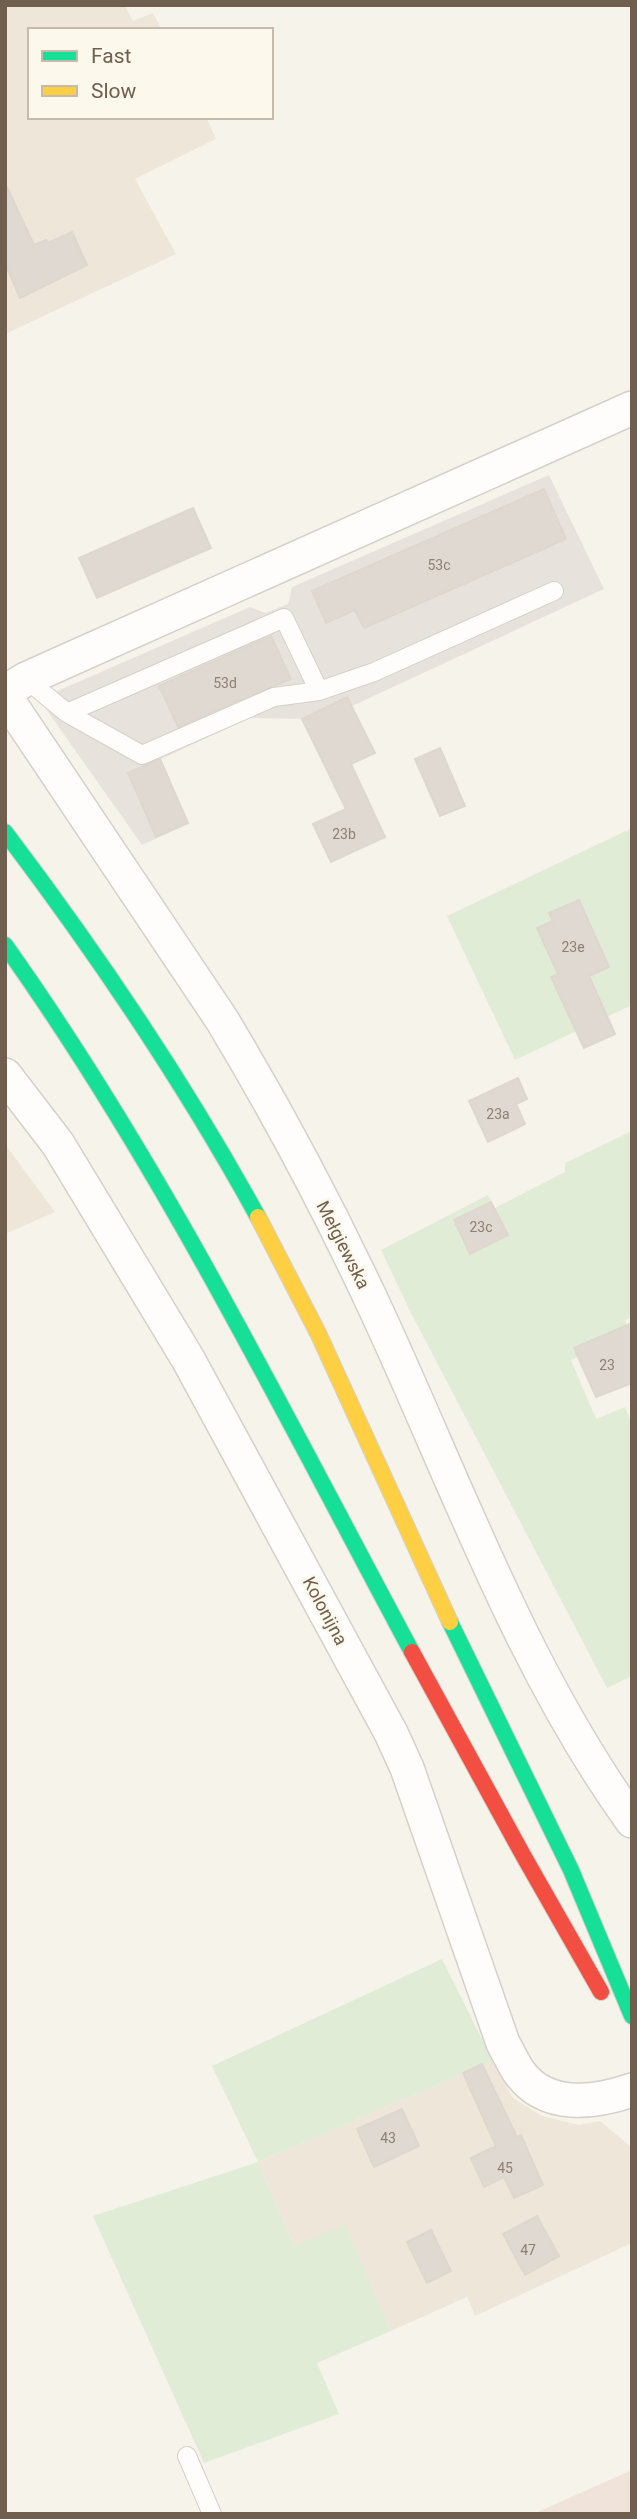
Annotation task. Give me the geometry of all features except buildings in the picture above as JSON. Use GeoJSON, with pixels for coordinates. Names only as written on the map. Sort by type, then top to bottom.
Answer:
{"type":"FeatureCollection","features":[{"type":"Feature","properties":{"kind":"main road"},"geometry":{"type":"LineString","coordinates":[[5,832],[90,945],[150,1034],[205,1122],[267,1233],[315,1328],[460,1644],[586,1903],[628,2023]]}},
{"type":"Feature","properties":{"kind":"main road"},"geometry":{"type":"LineString","coordinates":[[5,945],[69,1036],[162,1185],[499,1816],[628,2023]]}},
{"type":"Feature","properties":{"kind":"street"},"geometry":{"type":"LineString","coordinates":[[12,689],[632,408]]}},
{"type":"Feature","properties":{"kind":"street","name":"Mełgiewska"},"geometry":{"type":"LineString","coordinates":[[12,689],[254,1073],[375,1309],[460,1502],[554,1695],[602,1779],[632,1821]]}},
{"type":"Feature","properties":{"kind":"street","name":"Kolonijna"},"geometry":{"type":"LineString","coordinates":[[5,1075],[58,1144],[188,1359],[391,1732],[407,1768],[503,2043],[521,2074],[542,2093],[563,2101],[609,2098],[632,2090]]}},
{"type":"Feature","properties":{"kind":"lane"},"geometry":{"type":"LineString","coordinates":[[12,689],[67,713],[142,755],[274,697],[318,691],[374,672],[554,591]]}},
{"type":"Feature","properties":{"kind":"lane"},"geometry":{"type":"LineString","coordinates":[[67,713],[284,618],[318,691]]}},
{"type":"Feature","properties":{"kind":"lane"},"geometry":{"type":"LineString","coordinates":[[187,2456],[212,2514]]}},
{"type":"Feature","properties":{"kind":"shaded area"},"geometry":{"type":"Polygon","coordinates":[[[5,5],[125,5],[133,21],[153,13],[161,28],[28,28],[28,119],[207,119],[216,139],[135,179],[176,254],[5,334],[5,5]]]}},
{"type":"Feature","properties":{"kind":"shaded area"},"geometry":{"type":"Polygon","coordinates":[[[549,475],[604,589],[352,706],[347,697],[302,719],[250,718],[161,759],[188,824],[142,845],[39,699],[250,607],[265,613],[288,604],[292,587],[549,475]]]}},
{"type":"Feature","properties":{"kind":"shaded area"},"geometry":{"type":"Polygon","coordinates":[[[5,1144],[55,1212],[5,1234],[5,1144]]]}},
{"type":"Feature","properties":{"kind":"shaded area"},"geometry":{"type":"Polygon","coordinates":[[[493,2061],[513,2098],[542,2116],[579,2125],[600,2121],[632,2148],[632,2243],[475,2316],[467,2297],[391,2331],[345,2225],[294,2246],[258,2162],[493,2061]]]}},
{"type":"Feature","properties":{"kind":"shaded area"},"geometry":{"type":"Polygon","coordinates":[[[632,2470],[632,2514],[533,2514],[632,2470]]]}},
{"type":"Feature","properties":{"kind":"green space"},"geometry":{"type":"Polygon","coordinates":[[[632,828],[632,1005],[515,1060],[447,916],[632,828]]]}},
{"type":"Feature","properties":{"kind":"green space"},"geometry":{"type":"Polygon","coordinates":[[[632,1131],[632,1317],[625,1320],[631,1334],[571,1360],[596,1419],[625,1407],[632,1423],[632,1676],[607,1688],[411,1313],[381,1250],[488,1195],[495,1208],[565,1172],[565,1163],[632,1131]]]}},
{"type":"Feature","properties":{"kind":"green space"},"geometry":{"type":"Polygon","coordinates":[[[442,1959],[493,2061],[258,2162],[212,2066],[442,1959]]]}},
{"type":"Feature","properties":{"kind":"green space"},"geometry":{"type":"Polygon","coordinates":[[[258,2162],[294,2246],[345,2224],[391,2331],[317,2363],[339,2414],[204,2463],[93,2216],[258,2162]]]}},
{"type":"Feature","properties":{"kind":"traffic: fast"},"geometry":{"type":"LineString","coordinates":[[5,832],[139,1020],[258,1217]]}},
{"type":"Feature","properties":{"kind":"traffic: fast"},"geometry":{"type":"LineString","coordinates":[[5,945],[63,1029],[169,1203],[268,1381],[412,1652]]}},
{"type":"Feature","properties":{"kind":"traffic: fast"},"geometry":{"type":"LineString","coordinates":[[450,1622],[571,1870],[632,2016]]}},
{"type":"Feature","properties":{"kind":"traffic: slow"},"geometry":{"type":"LineString","coordinates":[[258,1217],[318,1333],[450,1622]]}},
{"type":"Feature","properties":{"kind":"traffic: jam"},"geometry":{"type":"LineString","coordinates":[[412,1652],[601,1992]]}}]}
